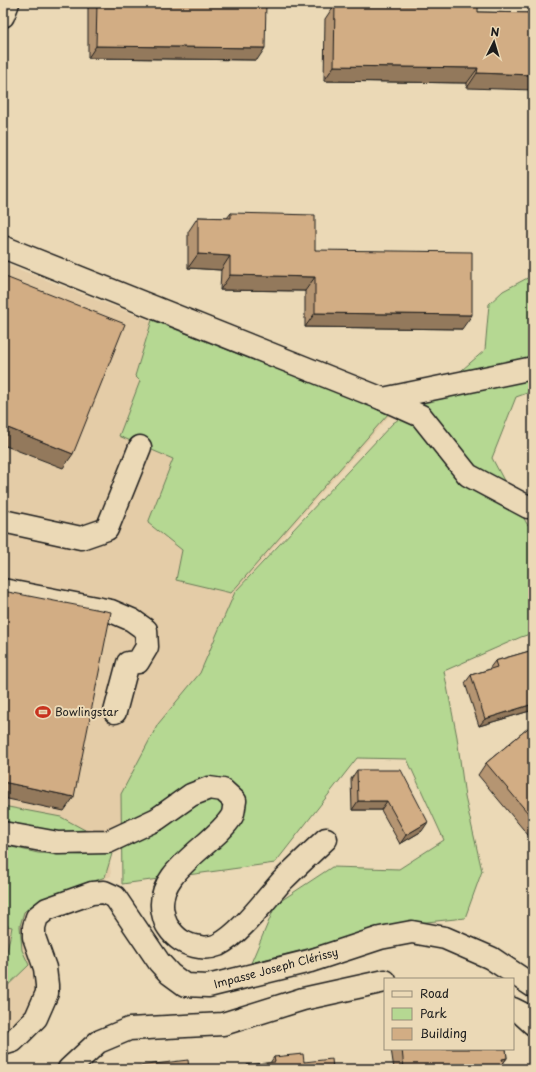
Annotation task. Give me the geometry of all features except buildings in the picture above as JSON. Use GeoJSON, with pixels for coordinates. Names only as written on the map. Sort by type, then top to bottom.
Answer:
{"type":"FeatureCollection","features":[{"type":"Feature","properties":{"kind":"street"},"geometry":{"type":"LineString","coordinates":[[3,16],[8,3]]}},
{"type":"Feature","properties":{"kind":"street"},"geometry":{"type":"LineString","coordinates":[[3,247],[422,416],[468,475],[528,507],[533,505]]}},
{"type":"Feature","properties":{"kind":"street"},"geometry":{"type":"LineString","coordinates":[[383,399],[533,368]]}},
{"type":"Feature","properties":{"kind":"street"},"geometry":{"type":"LineString","coordinates":[[3,521],[81,538],[108,529],[140,447]]}},
{"type":"Feature","properties":{"kind":"street"},"geometry":{"type":"LineString","coordinates":[[3,590],[111,612],[132,620],[146,630],[147,647],[138,662],[128,663],[115,712]]}},
{"type":"Feature","properties":{"kind":"street"},"geometry":{"type":"LineString","coordinates":[[3,833],[58,843],[108,842],[157,819],[191,795],[209,788],[223,790],[235,801],[233,815],[220,830],[196,851],[164,889],[162,907],[165,923],[174,936],[187,944],[202,947],[217,946],[234,934],[283,880],[326,840]]}},
{"type":"Feature","properties":{"kind":"street","name":"Impasse Joseph Clérissy"},"geometry":{"type":"LineString","coordinates":[[3,1044],[12,1041],[36,1018],[47,993],[48,985],[45,968],[34,937],[34,927],[37,917],[47,909],[92,893],[104,892],[115,897],[159,962],[170,974],[185,985],[208,986],[310,961],[380,938],[412,932],[445,938],[491,958],[533,986]]}},
{"type":"Feature","properties":{"kind":"street"},"geometry":{"type":"LineString","coordinates":[[69,1069],[98,1042],[129,1029],[223,1024],[303,999],[384,981]]}},
{"type":"Feature","properties":{"kind":"street"},"geometry":{"type":"LineString","coordinates":[[514,1010],[521,1013],[533,1024]]}},
{"type":"Feature","properties":{"kind":"shaded area"},"geometry":{"type":"Polygon","coordinates":[[[3,263],[390,415],[235,592],[154,813],[107,830],[111,876],[35,906],[28,913],[24,923],[24,935],[42,984],[33,1010],[3,1036],[3,263]]]}},
{"type":"Feature","properties":{"kind":"green space"},"geometry":{"type":"Polygon","coordinates":[[[533,275],[533,391],[516,397],[492,458],[527,524],[533,528],[533,633],[444,671],[457,737],[465,797],[482,871],[465,918],[389,926],[334,942],[251,963],[276,904],[332,867],[399,869],[444,840],[407,759],[357,758],[275,863],[122,884],[121,794],[158,724],[200,673],[235,592],[393,423],[425,402],[485,350],[489,304],[503,291],[533,275]]]}},
{"type":"Feature","properties":{"kind":"green space"},"geometry":{"type":"Polygon","coordinates":[[[152,320],[389,413],[231,593],[176,580],[182,550],[148,523],[173,459],[119,436],[140,381],[135,376],[152,320]]]}},
{"type":"Feature","properties":{"kind":"green space"},"geometry":{"type":"Polygon","coordinates":[[[3,806],[61,817],[85,830],[55,832],[3,821],[3,806]]]}},
{"type":"Feature","properties":{"kind":"green space"},"geometry":{"type":"Polygon","coordinates":[[[3,845],[38,853],[82,855],[114,847],[105,877],[34,904],[24,912],[20,926],[22,950],[29,965],[3,990],[3,972],[12,927],[3,925],[3,845]]]}},
{"type":"Feature","properties":{"kind":"place","name":"Bowlingstar"},"geometry":{"type":"Point","coordinates":[43,712]}}]}
